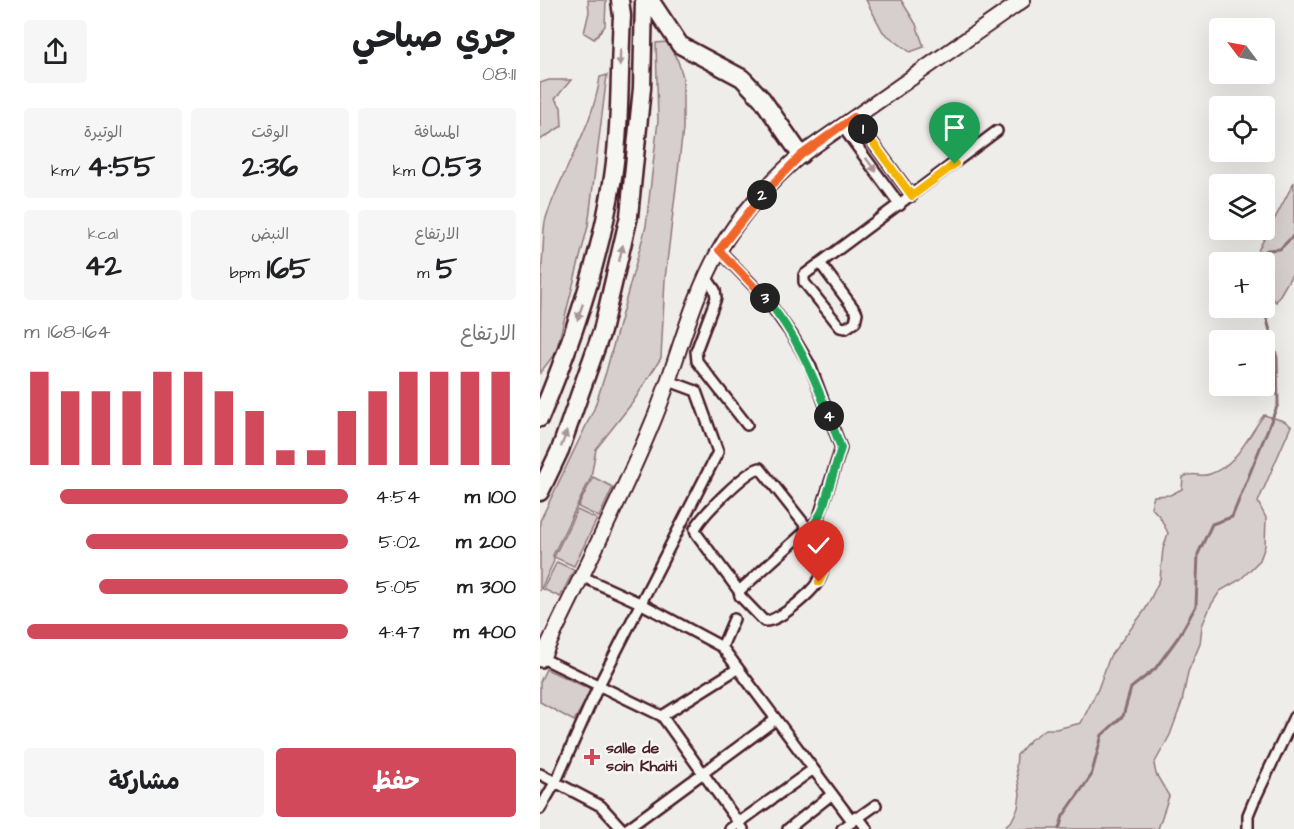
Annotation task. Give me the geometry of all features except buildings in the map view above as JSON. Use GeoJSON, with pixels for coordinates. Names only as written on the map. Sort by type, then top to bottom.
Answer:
{"type":"FeatureCollection","features":[{"type":"Feature","properties":{"kind":"highway"},"geometry":{"type":"LineString","coordinates":[[540,418],[558,375],[601,245],[613,174],[622,16],[620,0]]}},
{"type":"Feature","properties":{"kind":"highway"},"geometry":{"type":"LineString","coordinates":[[540,492],[560,450],[602,331],[629,216],[642,88],[644,0]]}},
{"type":"Feature","properties":{"kind":"highway"},"geometry":{"type":"LineString","coordinates":[[650,0],[680,45],[742,78],[762,99],[801,155]]}},
{"type":"Feature","properties":{"kind":"highway"},"geometry":{"type":"LineString","coordinates":[[643,48],[648,36],[656,33],[674,36]]}},
{"type":"Feature","properties":{"kind":"highway"},"geometry":{"type":"LineString","coordinates":[[540,400],[558,375]]}},
{"type":"Feature","properties":{"kind":"main road"},"geometry":{"type":"LineString","coordinates":[[541,660],[652,426],[706,277],[719,250],[771,184],[801,155],[1023,0]]}},
{"type":"Feature","properties":{"kind":"main road"},"geometry":{"type":"LineString","coordinates":[[540,635],[559,622]]}},
{"type":"Feature","properties":{"kind":"street"},"geometry":{"type":"LineString","coordinates":[[854,117],[912,196]]}},
{"type":"Feature","properties":{"kind":"street"},"geometry":{"type":"LineString","coordinates":[[842,126],[900,205]]}},
{"type":"Feature","properties":{"kind":"street"},"geometry":{"type":"LineString","coordinates":[[820,263],[857,313],[855,322],[846,328],[840,327],[803,279],[804,275],[820,263],[900,205],[997,132]]}},
{"type":"Feature","properties":{"kind":"street"},"geometry":{"type":"LineString","coordinates":[[719,250],[767,300],[792,335],[810,365],[841,448],[822,511],[811,528],[738,591]]}},
{"type":"Feature","properties":{"kind":"street"},"geometry":{"type":"LineString","coordinates":[[706,277],[715,290],[716,298],[696,351],[697,361],[747,425]]}},
{"type":"Feature","properties":{"kind":"street"},"geometry":{"type":"LineString","coordinates":[[540,808],[556,781],[598,687],[640,603],[718,452],[696,391],[669,381]]}},
{"type":"Feature","properties":{"kind":"street"},"geometry":{"type":"LineString","coordinates":[[760,468],[811,528],[823,573],[812,590],[779,618],[769,622],[764,621],[740,596],[696,533],[696,529],[707,514],[742,480],[760,468]]}},
{"type":"Feature","properties":{"kind":"street"},"geometry":{"type":"LineString","coordinates":[[581,576],[640,603],[722,648],[831,795],[850,818],[858,817]]}},
{"type":"Feature","properties":{"kind":"street"},"geometry":{"type":"LineString","coordinates":[[722,648],[734,619]]}},
{"type":"Feature","properties":{"kind":"street"},"geometry":{"type":"LineString","coordinates":[[541,660],[662,716],[741,826]]}},
{"type":"Feature","properties":{"kind":"street"},"geometry":{"type":"LineString","coordinates":[[662,716],[737,669]]}},
{"type":"Feature","properties":{"kind":"street"},"geometry":{"type":"LineString","coordinates":[[1248,829],[1248,815],[1252,803],[1294,717]]}},
{"type":"Feature","properties":{"kind":"street"},"geometry":{"type":"LineString","coordinates":[[627,829],[775,720]]}},
{"type":"Feature","properties":{"kind":"street"},"geometry":{"type":"LineString","coordinates":[[730,829],[741,826],[812,770]]}},
{"type":"Feature","properties":{"kind":"street"},"geometry":{"type":"LineString","coordinates":[[540,774],[601,806],[622,829]]}},
{"type":"Feature","properties":{"kind":"street"},"geometry":{"type":"LineString","coordinates":[[788,829],[831,795]]}},
{"type":"Feature","properties":{"kind":"street"},"geometry":{"type":"LineString","coordinates":[[842,829],[876,805]]}},
{"type":"Feature","properties":{"kind":"street"},"geometry":{"type":"LineString","coordinates":[[858,817],[867,829]]}},
{"type":"Feature","properties":{"kind":"shaded area"},"geometry":{"type":"Polygon","coordinates":[[[588,0],[606,0],[605,26],[594,39],[584,33],[589,12],[588,0]]]}},
{"type":"Feature","properties":{"kind":"shaded area"},"geometry":{"type":"Polygon","coordinates":[[[866,0],[901,0],[916,24],[924,47],[910,52],[883,32],[866,0]]]}},
{"type":"Feature","properties":{"kind":"shaded area"},"geometry":{"type":"Polygon","coordinates":[[[667,42],[678,61],[683,77],[683,129],[665,279],[661,358],[633,402],[596,449],[591,477],[553,555],[554,561],[540,591],[540,521],[594,409],[646,226],[658,121],[656,43],[667,42]]]}},
{"type":"Feature","properties":{"kind":"shaded area"},"geometry":{"type":"Polygon","coordinates":[[[607,75],[588,226],[556,352],[540,373],[545,222],[591,114],[600,77],[607,75]]]}},
{"type":"Feature","properties":{"kind":"shaded area"},"geometry":{"type":"Polygon","coordinates":[[[549,80],[571,80],[555,99],[561,107],[562,126],[540,140],[540,83],[549,80]]]}},
{"type":"Feature","properties":{"kind":"shaded area"},"geometry":{"type":"Polygon","coordinates":[[[1294,182],[1294,271],[1276,302],[1275,252],[1257,252],[1264,240],[1275,240],[1275,218],[1294,182]]]}},
{"type":"Feature","properties":{"kind":"shaded area"},"geometry":{"type":"Polygon","coordinates":[[[1264,415],[1284,421],[1291,426],[1258,502],[1266,518],[1265,546],[1260,560],[1241,579],[1220,591],[1202,626],[1200,644],[1188,672],[1182,702],[1170,735],[1154,764],[1156,774],[1169,796],[1158,829],[1002,829],[1012,820],[1018,808],[1020,794],[1016,767],[1017,755],[1030,740],[1046,729],[1081,723],[1098,689],[1110,656],[1145,610],[1160,579],[1163,549],[1168,533],[1160,517],[1151,507],[1154,496],[1170,495],[1182,489],[1183,477],[1207,475],[1228,464],[1264,415]]]}},
{"type":"Feature","properties":{"kind":"shaded area"},"geometry":{"type":"Polygon","coordinates":[[[593,477],[613,487],[599,517],[578,507],[593,477]]]}},
{"type":"Feature","properties":{"kind":"shaded area"},"geometry":{"type":"Polygon","coordinates":[[[577,510],[597,519],[574,566],[554,557],[577,510]]]}},
{"type":"Feature","properties":{"kind":"shaded area"},"geometry":{"type":"Polygon","coordinates":[[[557,562],[574,570],[560,597],[543,589],[557,562]]]}},
{"type":"Feature","properties":{"kind":"shaded area"},"geometry":{"type":"Polygon","coordinates":[[[546,669],[592,690],[574,721],[540,702],[540,682],[546,669]]]}},
{"type":"Feature","properties":{"kind":"waterway"},"geometry":{"type":"LineString","coordinates":[[1266,252],[1280,249],[1294,235]]}},
{"type":"Feature","properties":{"kind":"waterway"},"geometry":{"type":"LineString","coordinates":[[1059,829],[1063,816],[1091,776],[1102,735],[1123,716],[1131,688],[1155,669],[1179,636],[1196,606],[1198,554],[1212,524],[1232,517],[1278,404],[1277,358],[1267,318]]}},
{"type":"Feature","properties":{"kind":"place","name":"salle de soin Khaiti"},"geometry":{"type":"Point","coordinates":[592,757]}},
{"type":"Feature","properties":{"kind":"route"},"geometry":{"type":"LineString","coordinates":[[819,582],[823,573],[813,526],[822,511],[841,448],[810,365],[792,335],[767,300],[719,250],[733,230],[790,164],[854,117],[912,196],[955,164]]}}]}
